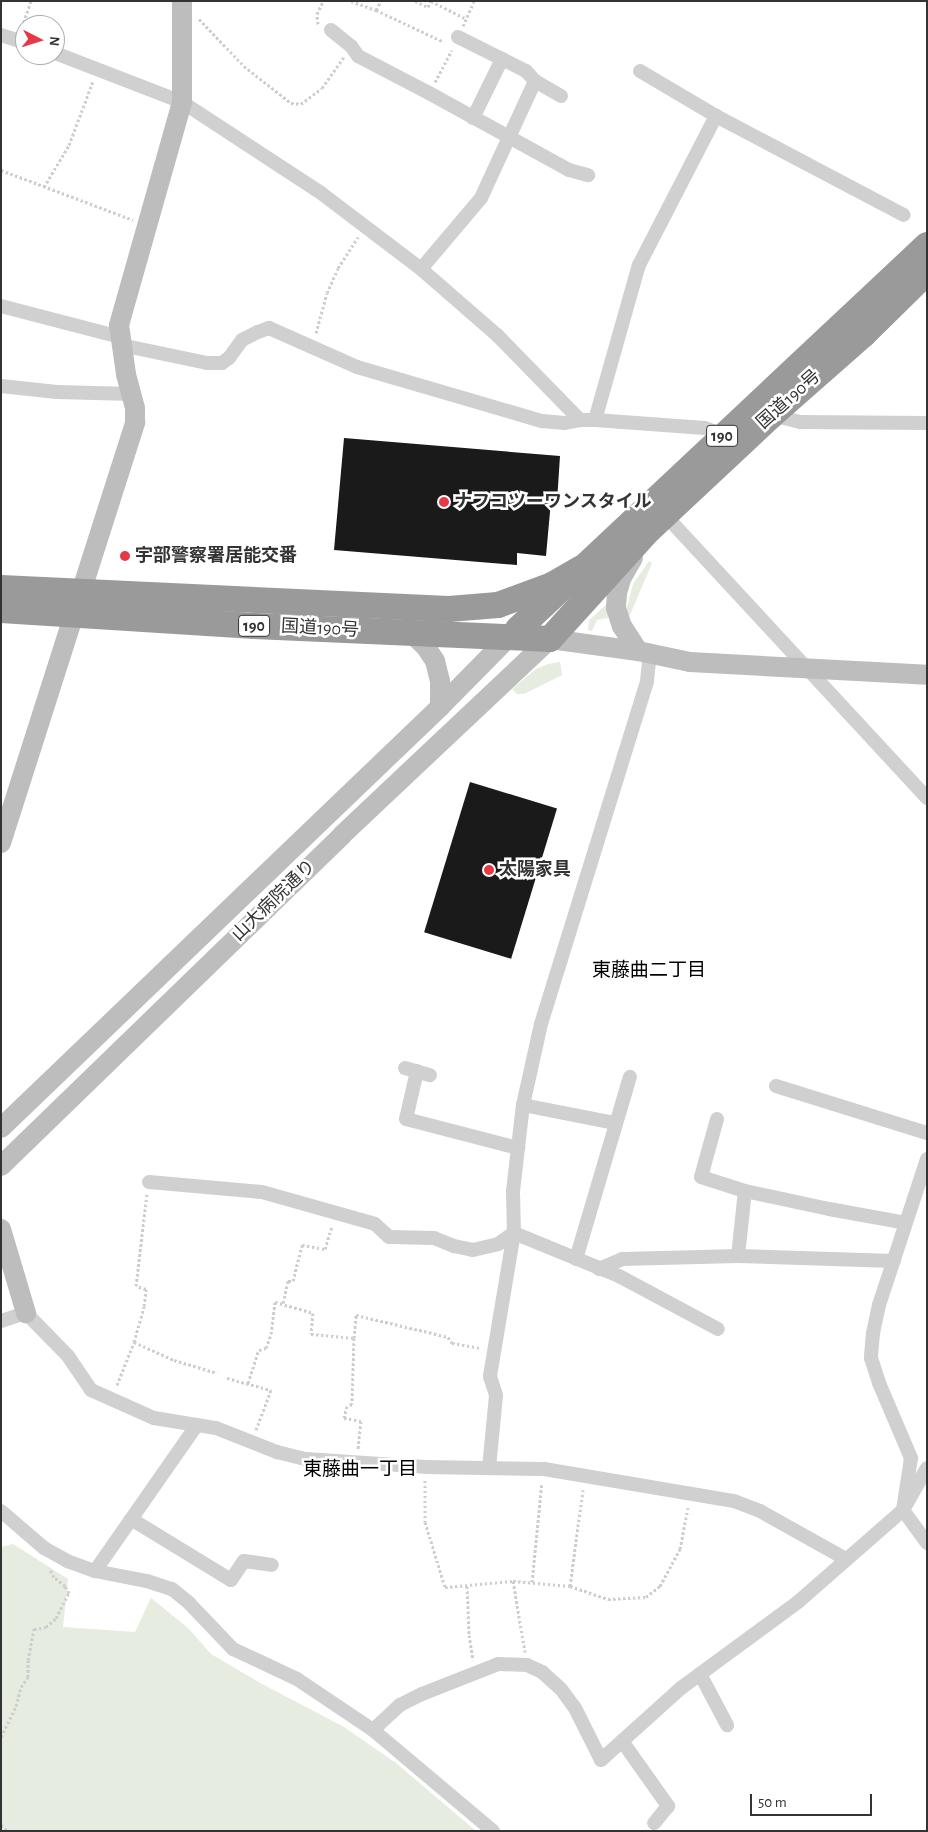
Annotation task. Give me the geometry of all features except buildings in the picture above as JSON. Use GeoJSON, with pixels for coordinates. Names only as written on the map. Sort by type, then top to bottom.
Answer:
{"type":"FeatureCollection","features":[{"type":"Feature","properties":{"kind":"highway","name":"国道190号"},"geometry":{"type":"LineString","coordinates":[[513,634],[723,435],[927,246]]}},
{"type":"Feature","properties":{"kind":"highway","name":"国道190号"},"geometry":{"type":"LineString","coordinates":[[1,588],[77,604],[411,633],[513,634],[550,639],[657,523],[772,415],[864,334],[927,272]]}},
{"type":"Feature","properties":{"kind":"highway","name":"国道190号"},"geometry":{"type":"LineString","coordinates":[[1,610],[77,604],[295,600],[448,610],[476,608],[498,605],[532,594],[582,568]]}},
{"type":"Feature","properties":{"kind":"highway","name":"国道190号"},"geometry":{"type":"LineString","coordinates":[[263,602],[294,611],[499,625],[513,634]]}},
{"type":"Feature","properties":{"kind":"street"},"geometry":{"type":"LineString","coordinates":[[1,843],[135,422],[132,394],[120,341],[119,325],[182,102],[182,7]]}},
{"type":"Feature","properties":{"kind":"street"},"geometry":{"type":"LineString","coordinates":[[331,30],[351,46],[358,56],[569,170],[588,175]]}},
{"type":"Feature","properties":{"kind":"street"},"geometry":{"type":"LineString","coordinates":[[1,35],[15,39]]}},
{"type":"Feature","properties":{"kind":"street"},"geometry":{"type":"LineString","coordinates":[[451,39],[502,59],[526,71],[535,81],[561,96]]}},
{"type":"Feature","properties":{"kind":"street"},"geometry":{"type":"LineString","coordinates":[[65,57],[182,102],[321,193],[421,269],[497,335],[580,420]]}},
{"type":"Feature","properties":{"kind":"street"},"geometry":{"type":"LineString","coordinates":[[473,118],[502,59]]}},
{"type":"Feature","properties":{"kind":"street"},"geometry":{"type":"LineString","coordinates":[[640,71],[716,116],[904,215]]}},
{"type":"Feature","properties":{"kind":"street"},"geometry":{"type":"LineString","coordinates":[[421,269],[481,198],[535,81]]}},
{"type":"Feature","properties":{"kind":"street"},"geometry":{"type":"LineString","coordinates":[[595,420],[639,265],[716,116]]}},
{"type":"Feature","properties":{"kind":"street"},"geometry":{"type":"LineString","coordinates":[[1,306],[120,341],[207,363],[222,363],[229,358],[242,340],[270,328],[312,349],[357,367],[542,420],[565,423],[595,420],[705,428],[723,435]]}},
{"type":"Feature","properties":{"kind":"street"},"geometry":{"type":"LineString","coordinates":[[1,386],[58,392],[132,394]]}},
{"type":"Feature","properties":{"kind":"street"},"geometry":{"type":"LineString","coordinates":[[772,415],[800,422],[927,423]]}},
{"type":"Feature","properties":{"kind":"street"},"geometry":{"type":"LineString","coordinates":[[489,1468],[496,1395],[490,1376],[514,1233],[513,1191],[523,1105],[541,1024],[647,681],[644,653],[622,626],[616,608],[617,593],[621,579],[657,523],[807,668],[927,798]]}},
{"type":"Feature","properties":{"kind":"street"},"geometry":{"type":"LineString","coordinates":[[411,633],[425,646],[435,661],[440,681],[440,706]]}},
{"type":"Feature","properties":{"kind":"street","name":"山大病院通り"},"geometry":{"type":"LineString","coordinates":[[1,1128],[513,634]]}},
{"type":"Feature","properties":{"kind":"street"},"geometry":{"type":"LineString","coordinates":[[550,639],[690,662],[927,675]]}},
{"type":"Feature","properties":{"kind":"street","name":"山大病院通り"},"geometry":{"type":"LineString","coordinates":[[1,1166],[342,834],[550,639]]}},
{"type":"Feature","properties":{"kind":"street"},"geometry":{"type":"LineString","coordinates":[[417,1071],[406,1118],[518,1148]]}},
{"type":"Feature","properties":{"kind":"street"},"geometry":{"type":"LineString","coordinates":[[576,1260],[630,1077]]}},
{"type":"Feature","properties":{"kind":"street"},"geometry":{"type":"LineString","coordinates":[[776,1086],[927,1133]]}},
{"type":"Feature","properties":{"kind":"street"},"geometry":{"type":"LineString","coordinates":[[523,1105],[615,1123]]}},
{"type":"Feature","properties":{"kind":"street"},"geometry":{"type":"LineString","coordinates":[[717,1119],[701,1178],[745,1191],[829,1210],[906,1223]]}},
{"type":"Feature","properties":{"kind":"street"},"geometry":{"type":"LineString","coordinates":[[927,1159],[873,1333],[871,1358],[879,1383],[911,1458],[903,1510],[927,1543]]}},
{"type":"Feature","properties":{"kind":"street"},"geometry":{"type":"LineString","coordinates":[[149,1182],[262,1192],[374,1224],[389,1237],[434,1238],[454,1246],[473,1250],[498,1244],[514,1233]]}},
{"type":"Feature","properties":{"kind":"street"},"geometry":{"type":"LineString","coordinates":[[738,1256],[745,1191]]}},
{"type":"Feature","properties":{"kind":"street"},"geometry":{"type":"LineString","coordinates":[[1,1229],[26,1313],[68,1356],[91,1390],[154,1418],[216,1428],[277,1452],[306,1458],[425,1467],[544,1469],[734,1501],[760,1511],[846,1559]]}},
{"type":"Feature","properties":{"kind":"street"},"geometry":{"type":"LineString","coordinates":[[514,1233],[619,1276],[718,1329]]}},
{"type":"Feature","properties":{"kind":"street"},"geometry":{"type":"LineString","coordinates":[[599,1269],[622,1259],[738,1256],[894,1262]]}},
{"type":"Feature","properties":{"kind":"street"},"geometry":{"type":"LineString","coordinates":[[1,1321],[26,1313]]}},
{"type":"Feature","properties":{"kind":"street"},"geometry":{"type":"LineString","coordinates":[[95,1571],[197,1425]]}},
{"type":"Feature","properties":{"kind":"street"},"geometry":{"type":"LineString","coordinates":[[373,1730],[400,1705],[498,1664],[527,1665],[542,1672],[561,1689],[575,1708],[601,1760],[700,1674],[798,1602],[903,1510],[927,1468]]}},
{"type":"Feature","properties":{"kind":"street"},"geometry":{"type":"LineString","coordinates":[[1,1511],[44,1548],[66,1561],[95,1571],[147,1581],[172,1589],[190,1603],[233,1649],[297,1679],[373,1730],[493,1831]]}},
{"type":"Feature","properties":{"kind":"street"},"geometry":{"type":"LineString","coordinates":[[131,1519],[231,1580],[244,1561],[272,1565]]}},
{"type":"Feature","properties":{"kind":"street"},"geometry":{"type":"LineString","coordinates":[[700,1674],[727,1724]]}},
{"type":"Feature","properties":{"kind":"street"},"geometry":{"type":"LineString","coordinates":[[622,1741],[668,1806],[654,1823]]}},
{"type":"Feature","properties":{"kind":"path"},"geometry":{"type":"LineString","coordinates":[[27,15],[30,1]]}},
{"type":"Feature","properties":{"kind":"path"},"geometry":{"type":"LineString","coordinates":[[351,1],[451,39]]}},
{"type":"Feature","properties":{"kind":"path"},"geometry":{"type":"LineString","coordinates":[[376,10],[380,1]]}},
{"type":"Feature","properties":{"kind":"path"},"geometry":{"type":"LineString","coordinates":[[415,1],[428,6],[431,1],[466,19]]}},
{"type":"Feature","properties":{"kind":"path"},"geometry":{"type":"LineString","coordinates":[[182,7],[202,19],[244,66],[291,102],[301,104],[322,88],[351,46]]}},
{"type":"Feature","properties":{"kind":"path"},"geometry":{"type":"LineString","coordinates":[[44,187],[69,145],[98,69]]}},
{"type":"Feature","properties":{"kind":"path"},"geometry":{"type":"LineString","coordinates":[[1,170],[147,225]]}},
{"type":"Feature","properties":{"kind":"path"},"geometry":{"type":"LineString","coordinates":[[312,349],[327,293],[334,276],[365,226]]}},
{"type":"Feature","properties":{"kind":"path"},"geometry":{"type":"LineString","coordinates":[[111,1400],[134,1342],[144,1306],[146,1289],[136,1286],[141,1230],[149,1182]]}},
{"type":"Feature","properties":{"kind":"path"},"geometry":{"type":"LineString","coordinates":[[283,1303],[288,1281],[293,1281],[302,1245],[325,1250],[336,1213]]}},
{"type":"Feature","properties":{"kind":"path"},"geometry":{"type":"LineString","coordinates":[[248,1383],[259,1350],[266,1348],[271,1334],[275,1302],[313,1313],[311,1334],[354,1338]]}},
{"type":"Feature","properties":{"kind":"path"},"geometry":{"type":"LineString","coordinates":[[357,1462],[361,1421],[344,1418],[347,1406],[352,1404],[356,1315],[448,1337],[452,1343],[493,1350]]}},
{"type":"Feature","properties":{"kind":"path"},"geometry":{"type":"LineString","coordinates":[[134,1342],[174,1360],[217,1373]]}},
{"type":"Feature","properties":{"kind":"path"},"geometry":{"type":"LineString","coordinates":[[227,1378],[271,1390],[252,1442]]}},
{"type":"Feature","properties":{"kind":"path"},"geometry":{"type":"LineString","coordinates":[[425,1467],[425,1522],[446,1588],[513,1581],[570,1586],[608,1599],[646,1597],[660,1586],[680,1549],[691,1494]]}},
{"type":"Feature","properties":{"kind":"path"},"geometry":{"type":"LineString","coordinates":[[532,1582],[538,1505],[544,1469]]}},
{"type":"Feature","properties":{"kind":"path"},"geometry":{"type":"LineString","coordinates":[[570,1586],[584,1475]]}},
{"type":"Feature","properties":{"kind":"path"},"geometry":{"type":"LineString","coordinates":[[1,1737],[16,1706],[21,1687],[28,1677],[28,1660],[34,1629],[46,1627],[56,1618],[69,1593],[66,1586],[54,1577],[43,1554],[44,1548]]}},
{"type":"Feature","properties":{"kind":"path"},"geometry":{"type":"LineString","coordinates":[[513,1581],[527,1665]]}},
{"type":"Feature","properties":{"kind":"path"},"geometry":{"type":"LineString","coordinates":[[467,1586],[469,1635],[476,1673]]}},
{"type":"Feature","properties":{"kind":"path"},"geometry":{"type":"LineString","coordinates":[[1,1825],[8,1831]]}},
{"type":"Feature","properties":{"kind":"shaded area"},"geometry":{"type":"Polygon","coordinates":[[[649,561],[652,563],[630,615],[625,615],[633,584],[649,561]]]}},
{"type":"Feature","properties":{"kind":"shaded area"},"geometry":{"type":"Polygon","coordinates":[[[606,605],[608,606],[608,618],[597,620],[592,631],[588,630],[589,620],[606,605]]]}},
{"type":"Feature","properties":{"kind":"shaded area"},"geometry":{"type":"Polygon","coordinates":[[[560,662],[562,675],[524,694],[517,694],[512,689],[536,669],[560,662]]]}},
{"type":"Feature","properties":{"kind":"shaded area"},"geometry":{"type":"Polygon","coordinates":[[[13,1544],[68,1579],[63,1627],[135,1632],[151,1598],[188,1628],[211,1654],[262,1684],[344,1727],[396,1763],[476,1831],[1,1831],[1,1547],[13,1544]]]}},
{"type":"Feature","properties":{"kind":"place","name":"ナフコツーワンスタイル"},"geometry":{"type":"Point","coordinates":[444,502]}},
{"type":"Feature","properties":{"kind":"place","name":"宇部警察署居能交番"},"geometry":{"type":"Point","coordinates":[125,556]}},
{"type":"Feature","properties":{"kind":"place","name":"太陽家具"},"geometry":{"type":"Point","coordinates":[489,870]}},
{"type":"Feature","properties":{"kind":"district","name":"東藤曲二丁目"},"geometry":{"type":"Point","coordinates":[649,971]}},
{"type":"Feature","properties":{"kind":"district","name":"東藤曲一丁目"},"geometry":{"type":"Point","coordinates":[360,1470]}}]}
